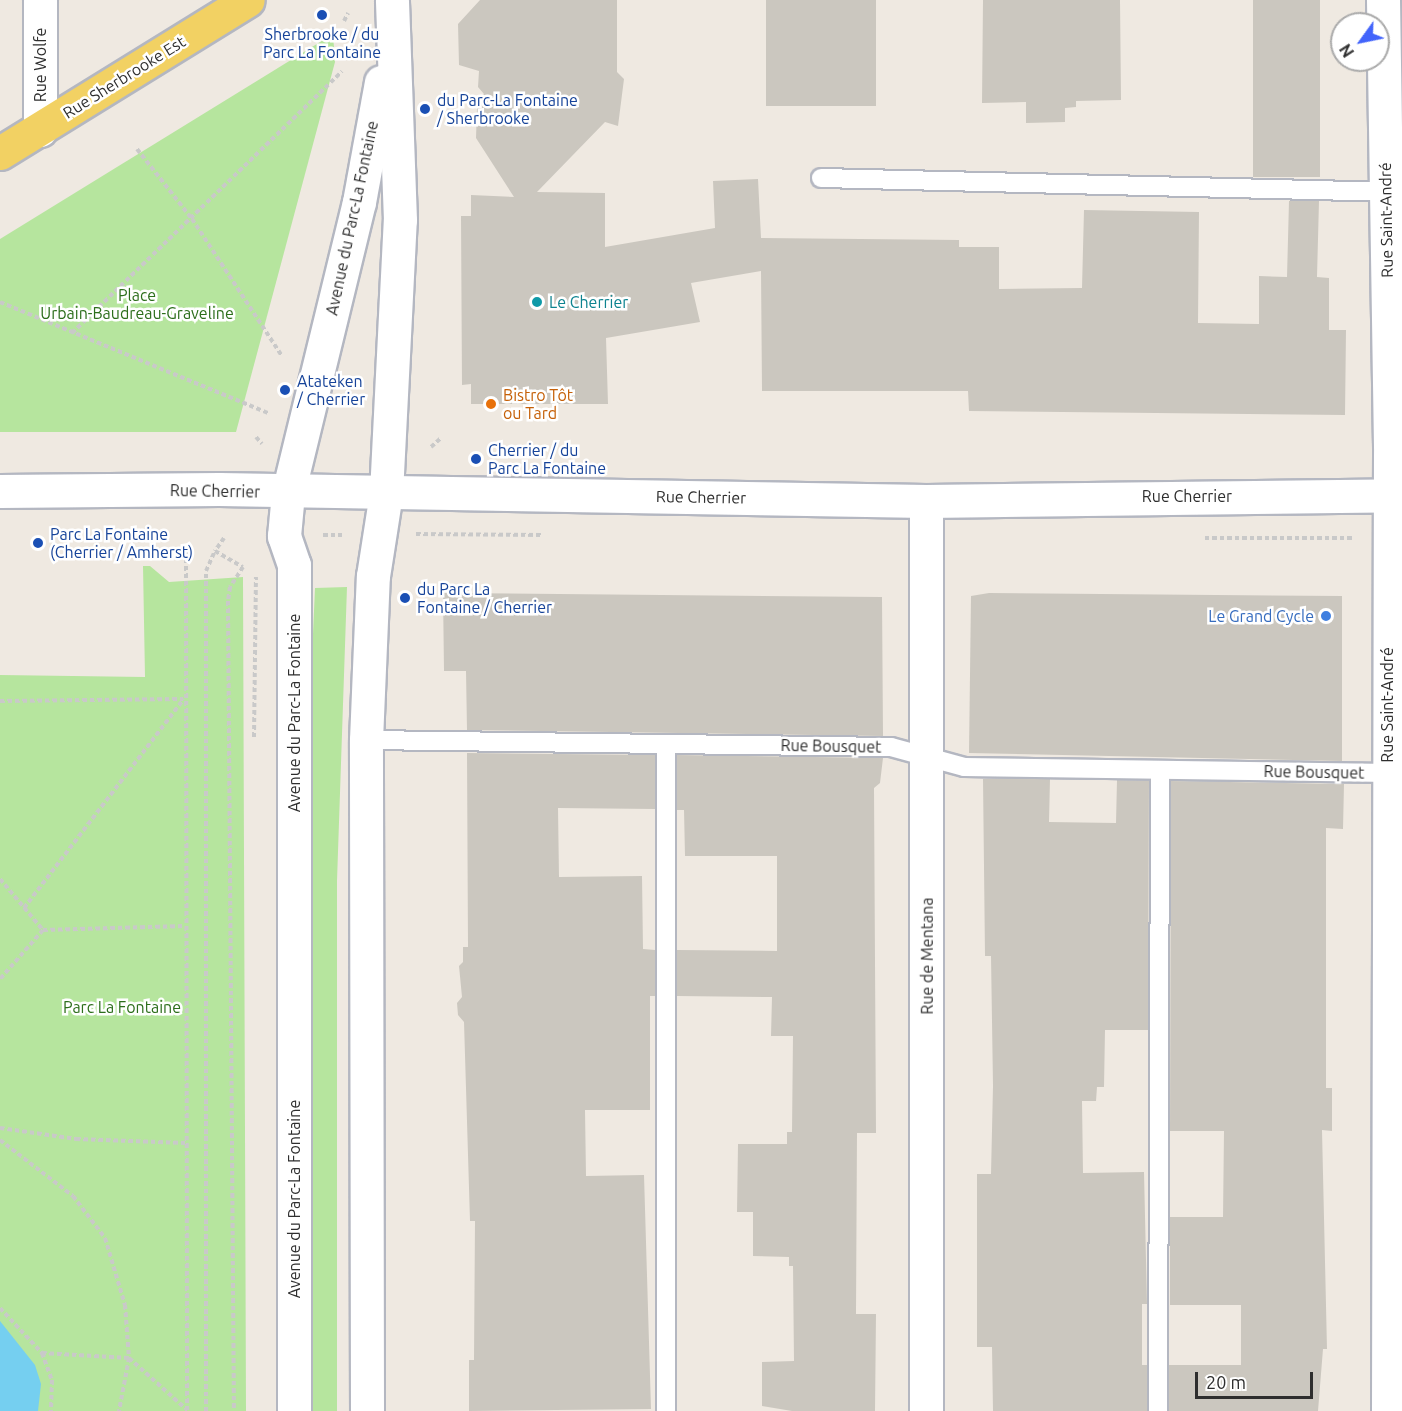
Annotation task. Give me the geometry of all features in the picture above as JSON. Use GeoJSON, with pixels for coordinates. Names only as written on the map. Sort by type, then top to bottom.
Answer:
{"type":"FeatureCollection","features":[{"type":"Feature","properties":{"kind":"main road","name":"Rue Sherbrooke Est"},"geometry":{"type":"LineString","coordinates":[[0,153],[248,0]]}},
{"type":"Feature","properties":{"kind":"street","name":"Rue Wolfe"},"geometry":{"type":"LineString","coordinates":[[39,130],[40,0]]}},
{"type":"Feature","properties":{"kind":"street","name":"Rue Saint-André"},"geometry":{"type":"LineString","coordinates":[[1383,0],[1394,192],[1396,495],[1388,1411]]}},
{"type":"Feature","properties":{"kind":"street","name":"Avenue du Parc-La Fontaine"},"geometry":{"type":"LineString","coordinates":[[367,1411],[366,741],[373,576],[386,492],[400,220],[391,14]]}},
{"type":"Feature","properties":{"kind":"street","name":"Avenue du Parc-La Fontaine"},"geometry":{"type":"LineString","coordinates":[[294,1411],[294,565],[284,537],[288,494],[359,202],[391,14]]}},
{"type":"Feature","properties":{"kind":"street","name":"Rue Cherrier"},"geometry":{"type":"LineString","coordinates":[[0,491],[219,489],[288,494],[386,492],[926,501],[1396,495]]}},
{"type":"Feature","properties":{"kind":"street","name":"Rue de Mentana"},"geometry":{"type":"LineString","coordinates":[[926,501],[926,1411]]}},
{"type":"Feature","properties":{"kind":"lane"},"geometry":{"type":"LineString","coordinates":[[821,178],[1394,192]]}},
{"type":"Feature","properties":{"kind":"lane","name":"Rue Bousquet"},"geometry":{"type":"LineString","coordinates":[[366,741],[891,747],[964,767],[1394,773]]}},
{"type":"Feature","properties":{"kind":"lane"},"geometry":{"type":"LineString","coordinates":[[666,744],[666,1411]]}},
{"type":"Feature","properties":{"kind":"lane"},"geometry":{"type":"LineString","coordinates":[[1158,1411],[1160,770]]}},
{"type":"Feature","properties":{"kind":"path"},"geometry":{"type":"LineString","coordinates":[[344,21],[348,13]]}},
{"type":"Feature","properties":{"kind":"path"},"geometry":{"type":"LineString","coordinates":[[72,333],[342,71]]}},
{"type":"Feature","properties":{"kind":"path"},"geometry":{"type":"LineString","coordinates":[[137,150],[192,219],[284,359]]}},
{"type":"Feature","properties":{"kind":"path"},"geometry":{"type":"LineString","coordinates":[[0,302],[271,414]]}},
{"type":"Feature","properties":{"kind":"path"},"geometry":{"type":"LineString","coordinates":[[256,437],[262,445]]}},
{"type":"Feature","properties":{"kind":"path"},"geometry":{"type":"LineString","coordinates":[[431,447],[441,438]]}},
{"type":"Feature","properties":{"kind":"path"},"geometry":{"type":"LineString","coordinates":[[284,537],[380,534]]}},
{"type":"Feature","properties":{"kind":"path"},"geometry":{"type":"LineString","coordinates":[[206,1411],[206,571],[224,538]]}},
{"type":"Feature","properties":{"kind":"path"},"geometry":{"type":"LineString","coordinates":[[186,551],[184,699],[187,1410]]}},
{"type":"Feature","properties":{"kind":"path"},"geometry":{"type":"LineString","coordinates":[[215,551],[243,567],[230,588],[228,602],[234,1411]]}},
{"type":"Feature","properties":{"kind":"path"},"geometry":{"type":"LineString","coordinates":[[0,701],[184,699]]}},
{"type":"Feature","properties":{"kind":"path"},"geometry":{"type":"LineString","coordinates":[[24,908],[184,699]]}},
{"type":"Feature","properties":{"kind":"path"},"geometry":{"type":"LineString","coordinates":[[0,879],[43,930]]}},
{"type":"Feature","properties":{"kind":"path"},"geometry":{"type":"LineString","coordinates":[[0,979],[43,930],[185,926]]}},
{"type":"Feature","properties":{"kind":"path"},"geometry":{"type":"LineString","coordinates":[[0,1128],[76,1139],[186,1143]]}},
{"type":"Feature","properties":{"kind":"path"},"geometry":{"type":"LineString","coordinates":[[0,1140],[73,1197],[105,1238],[123,1293],[129,1358],[118,1411]]}},
{"type":"Feature","properties":{"kind":"path"},"geometry":{"type":"LineString","coordinates":[[0,1308],[42,1353],[52,1380],[51,1411]]}},
{"type":"Feature","properties":{"kind":"path"},"geometry":{"type":"LineString","coordinates":[[42,1353],[129,1358],[187,1410]]}},
{"type":"Feature","properties":{"kind":"green space","name":"Place Urbain-Baudreau-Graveline"},"geometry":{"type":"Polygon","coordinates":[[[333,34],[335,62],[236,432],[0,432],[0,239],[333,34]]]}},
{"type":"Feature","properties":{"kind":"green space","name":"Parc La Fontaine"},"geometry":{"type":"Polygon","coordinates":[[[143,566],[150,566],[169,582],[243,577],[246,1411],[0,1411],[0,675],[145,677],[143,566]]]}},
{"type":"Feature","properties":{"kind":"green space"},"geometry":{"type":"Polygon","coordinates":[[[347,587],[337,881],[337,1411],[309,1411],[309,725],[315,588],[347,587]]]}},
{"type":"Feature","properties":{"kind":"water"},"geometry":{"type":"Polygon","coordinates":[[[0,1321],[35,1365],[41,1384],[38,1411],[0,1411],[0,1321]]]}},
{"type":"Feature","properties":{"kind":"building"},"geometry":{"type":"Polygon","coordinates":[[[480,0],[617,0],[617,72],[624,79],[618,126],[605,122],[537,192],[605,193],[605,247],[715,228],[713,181],[758,179],[761,238],[959,240],[959,247],[999,247],[999,289],[1082,288],[1084,210],[1199,212],[1198,323],[1259,324],[1259,276],[1287,277],[1289,201],[1319,201],[1317,277],[1329,278],[1329,330],[1346,330],[1345,415],[969,411],[968,391],[762,391],[761,271],[691,283],[700,322],[606,338],[608,404],[471,404],[471,384],[462,385],[461,216],[471,216],[471,195],[514,197],[476,138],[477,108],[484,94],[478,87],[479,71],[459,65],[458,24],[480,0]]]}},
{"type":"Feature","properties":{"kind":"building"},"geometry":{"type":"Polygon","coordinates":[[[766,0],[876,0],[876,106],[766,106],[766,0]]]}},
{"type":"Feature","properties":{"kind":"building"},"geometry":{"type":"Polygon","coordinates":[[[983,0],[1120,0],[1121,100],[1076,101],[1076,107],[1065,108],[1065,122],[1026,123],[1026,102],[982,103],[983,0]]]}},
{"type":"Feature","properties":{"kind":"building"},"geometry":{"type":"Polygon","coordinates":[[[1253,0],[1320,0],[1320,177],[1253,177],[1253,0]]]}},
{"type":"Feature","properties":{"kind":"building"},"geometry":{"type":"Polygon","coordinates":[[[443,593],[882,597],[883,736],[467,730],[466,671],[444,671],[443,593]]]}},
{"type":"Feature","properties":{"kind":"building"},"geometry":{"type":"Polygon","coordinates":[[[989,593],[1342,596],[1342,761],[969,753],[971,596],[989,593]]]}},
{"type":"Feature","properties":{"kind":"building"},"geometry":{"type":"Polygon","coordinates":[[[467,753],[655,755],[655,809],[558,808],[559,877],[642,876],[643,949],[655,950],[655,996],[650,996],[650,1110],[585,1110],[586,1176],[644,1175],[651,1409],[469,1411],[469,1360],[474,1360],[475,1221],[470,1221],[464,1022],[458,1015],[457,1003],[462,997],[459,966],[463,962],[463,947],[468,947],[467,753]]]}},
{"type":"Feature","properties":{"kind":"building"},"geometry":{"type":"Polygon","coordinates":[[[677,755],[883,758],[880,783],[874,788],[876,1133],[857,1133],[856,1314],[876,1314],[875,1411],[792,1411],[762,1406],[762,1362],[794,1361],[793,1266],[789,1266],[789,1257],[753,1256],[753,1212],[737,1212],[738,1144],[787,1144],[787,1132],[792,1132],[793,1036],[771,1036],[772,997],[677,996],[677,950],[777,951],[777,856],[685,856],[684,810],[677,810],[677,755]]]}},
{"type":"Feature","properties":{"kind":"building"},"geometry":{"type":"Polygon","coordinates":[[[983,779],[1050,779],[1049,822],[1116,823],[1117,780],[1149,781],[1148,1030],[1105,1030],[1104,1087],[1097,1087],[1096,1101],[1082,1101],[1083,1173],[1144,1172],[1147,1304],[1142,1304],[1142,1365],[1147,1365],[1147,1411],[993,1411],[992,1347],[977,1347],[977,1174],[991,1174],[993,1086],[991,956],[985,956],[983,779]]]}},
{"type":"Feature","properties":{"kind":"building"},"geometry":{"type":"Polygon","coordinates":[[[1171,781],[1344,784],[1343,829],[1326,828],[1326,1088],[1332,1088],[1332,1131],[1322,1130],[1327,1349],[1323,1349],[1318,1411],[1169,1411],[1169,1365],[1241,1365],[1241,1305],[1170,1305],[1170,1217],[1223,1217],[1224,1131],[1170,1131],[1171,781]]]}},
{"type":"Feature","properties":{"kind":"place","name":"Sherbrooke / du Parc La Fontaine"},"geometry":{"type":"Point","coordinates":[322,15]}},
{"type":"Feature","properties":{"kind":"place","name":"du Parc-La Fontaine / Sherbrooke"},"geometry":{"type":"Point","coordinates":[425,109]}},
{"type":"Feature","properties":{"kind":"place","name":"Le Cherrier"},"geometry":{"type":"Point","coordinates":[537,302]}},
{"type":"Feature","properties":{"kind":"place","name":"Atateken / Cherrier"},"geometry":{"type":"Point","coordinates":[285,390]}},
{"type":"Feature","properties":{"kind":"place","name":"Bistro Tôt ou Tard"},"geometry":{"type":"Point","coordinates":[491,404]}},
{"type":"Feature","properties":{"kind":"place","name":"Cherrier / du Parc La Fontaine"},"geometry":{"type":"Point","coordinates":[476,459]}},
{"type":"Feature","properties":{"kind":"place","name":"Parc La Fontaine (Cherrier / Amherst)"},"geometry":{"type":"Point","coordinates":[38,543]}},
{"type":"Feature","properties":{"kind":"place","name":"du Parc La Fontaine / Cherrier"},"geometry":{"type":"Point","coordinates":[405,598]}},
{"type":"Feature","properties":{"kind":"place","name":"Le Grand Cycle"},"geometry":{"type":"Point","coordinates":[1326,616]}}]}
